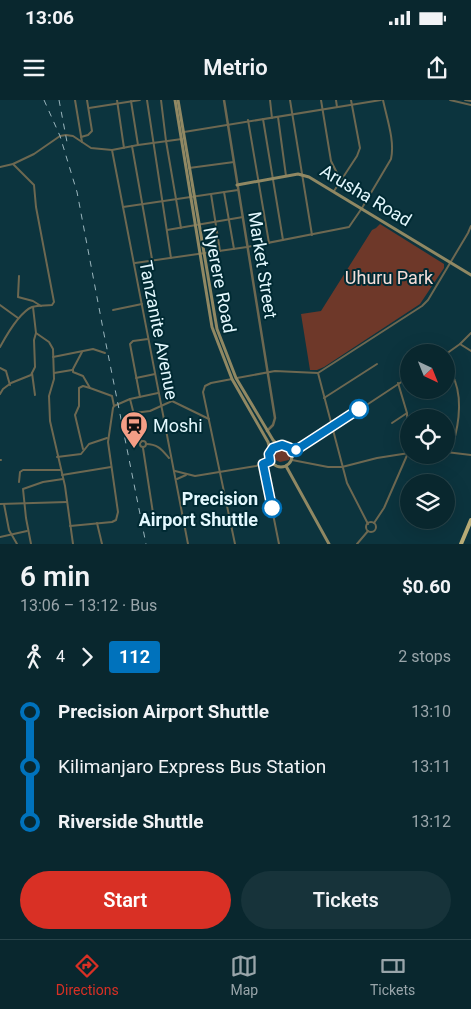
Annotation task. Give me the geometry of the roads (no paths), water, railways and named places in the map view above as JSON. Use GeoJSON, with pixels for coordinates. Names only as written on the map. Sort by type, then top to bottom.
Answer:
{"type":"FeatureCollection","features":[{"type":"Feature","properties":{"kind":"highway"},"geometry":{"type":"LineString","coordinates":[[461,544],[471,520]]}},
{"type":"Feature","properties":{"kind":"main road","name":"Nyerere Road"},"geometry":{"type":"LineString","coordinates":[[177,100],[212,327],[234,379],[268,442],[269,454]]}},
{"type":"Feature","properties":{"kind":"main road","name":"Arusha Road"},"geometry":{"type":"LineString","coordinates":[[237,185],[272,178],[304,175],[334,191],[471,275]]}},
{"type":"Feature","properties":{"kind":"main road","name":"Nyerere Road"},"geometry":{"type":"LineString","coordinates":[[234,379],[275,443],[282,445]]}},
{"type":"Feature","properties":{"kind":"main road"},"geometry":{"type":"LineString","coordinates":[[282,445],[290,448],[292,460],[286,466],[278,466],[270,461],[269,454],[273,448],[282,445]]}},
{"type":"Feature","properties":{"kind":"main road"},"geometry":{"type":"LineString","coordinates":[[286,466],[329,544]]}},
{"type":"Feature","properties":{"kind":"street"},"geometry":{"type":"LineString","coordinates":[[75,100],[82,142]]}},
{"type":"Feature","properties":{"kind":"street"},"geometry":{"type":"LineString","coordinates":[[81,137],[88,135],[92,130],[87,100]]}},
{"type":"Feature","properties":{"kind":"street"},"geometry":{"type":"LineString","coordinates":[[89,108],[117,102],[140,100]]}},
{"type":"Feature","properties":{"kind":"street"},"geometry":{"type":"LineString","coordinates":[[147,100],[170,258]]}},
{"type":"Feature","properties":{"kind":"street"},"geometry":{"type":"LineString","coordinates":[[161,100],[166,142],[181,228]]}},
{"type":"Feature","properties":{"kind":"street","name":"Market Street"},"geometry":{"type":"LineString","coordinates":[[224,100],[275,418],[273,425],[267,431]]}},
{"type":"Feature","properties":{"kind":"street"},"geometry":{"type":"LineString","coordinates":[[270,100],[272,118]]}},
{"type":"Feature","properties":{"kind":"street"},"geometry":{"type":"LineString","coordinates":[[290,100],[304,175],[312,235]]}},
{"type":"Feature","properties":{"kind":"street"},"geometry":{"type":"LineString","coordinates":[[321,100],[332,164],[341,181]]}},
{"type":"Feature","properties":{"kind":"street"},"geometry":{"type":"LineString","coordinates":[[336,100],[336,107]]}},
{"type":"Feature","properties":{"kind":"street"},"geometry":{"type":"LineString","coordinates":[[334,191],[360,148],[351,100]]}},
{"type":"Feature","properties":{"kind":"street"},"geometry":{"type":"LineString","coordinates":[[134,263],[247,247],[349,227],[388,167],[392,152],[382,100],[182,132]]}},
{"type":"Feature","properties":{"kind":"street"},"geometry":{"type":"LineString","coordinates":[[450,100],[471,105]]}},
{"type":"Feature","properties":{"kind":"street"},"geometry":{"type":"LineString","coordinates":[[465,100],[471,101]]}},
{"type":"Feature","properties":{"kind":"street"},"geometry":{"type":"LineString","coordinates":[[132,101],[138,145]]}},
{"type":"Feature","properties":{"kind":"street"},"geometry":{"type":"LineString","coordinates":[[117,102],[124,148]]}},
{"type":"Feature","properties":{"kind":"street"},"geometry":{"type":"LineString","coordinates":[[278,117],[286,176]]}},
{"type":"Feature","properties":{"kind":"street"},"geometry":{"type":"LineString","coordinates":[[263,119],[283,240]]}},
{"type":"Feature","properties":{"kind":"street"},"geometry":{"type":"LineString","coordinates":[[248,120],[269,243]]}},
{"type":"Feature","properties":{"kind":"street"},"geometry":{"type":"LineString","coordinates":[[0,167],[34,154],[60,136],[68,135],[92,148],[112,150],[183,139]]}},
{"type":"Feature","properties":{"kind":"street"},"geometry":{"type":"LineString","coordinates":[[132,146],[152,260]]}},
{"type":"Feature","properties":{"kind":"street","name":"Tanzanite Avenue"},"geometry":{"type":"LineString","coordinates":[[112,150],[171,460],[189,543]]}},
{"type":"Feature","properties":{"kind":"street"},"geometry":{"type":"LineString","coordinates":[[187,168],[234,162]]}},
{"type":"Feature","properties":{"kind":"street"},"geometry":{"type":"LineString","coordinates":[[0,347],[6,336],[26,311],[33,307],[50,306],[54,302],[36,207],[34,185],[12,164]]}},
{"type":"Feature","properties":{"kind":"street"},"geometry":{"type":"LineString","coordinates":[[123,207],[238,190]]}},
{"type":"Feature","properties":{"kind":"street"},"geometry":{"type":"LineString","coordinates":[[224,192],[234,249]]}},
{"type":"Feature","properties":{"kind":"street"},"geometry":{"type":"LineString","coordinates":[[211,194],[220,251]]}},
{"type":"Feature","properties":{"kind":"street"},"geometry":{"type":"LineString","coordinates":[[167,230],[243,217]]}},
{"type":"Feature","properties":{"kind":"street"},"geometry":{"type":"LineString","coordinates":[[235,544],[203,392],[205,386],[211,383],[268,372],[318,372],[422,306],[428,300],[471,226]]}},
{"type":"Feature","properties":{"kind":"street"},"geometry":{"type":"LineString","coordinates":[[19,276],[18,297],[33,301],[41,306]]}},
{"type":"Feature","properties":{"kind":"street"},"geometry":{"type":"LineString","coordinates":[[113,310],[142,304]]}},
{"type":"Feature","properties":{"kind":"street"},"geometry":{"type":"LineString","coordinates":[[0,305],[19,319]]}},
{"type":"Feature","properties":{"kind":"street"},"geometry":{"type":"LineString","coordinates":[[33,307],[36,333],[34,340],[36,364],[32,373],[35,395]]}},
{"type":"Feature","properties":{"kind":"street"},"geometry":{"type":"LineString","coordinates":[[36,333],[49,342],[52,347],[54,383],[48,400],[50,420],[74,544]]}},
{"type":"Feature","properties":{"kind":"street"},"geometry":{"type":"LineString","coordinates":[[455,348],[471,333]]}},
{"type":"Feature","properties":{"kind":"street"},"geometry":{"type":"LineString","coordinates":[[0,334],[6,336]]}},
{"type":"Feature","properties":{"kind":"street"},"geometry":{"type":"LineString","coordinates":[[140,397],[130,344],[134,341],[148,339]]}},
{"type":"Feature","properties":{"kind":"street"},"geometry":{"type":"LineString","coordinates":[[460,344],[471,351]]}},
{"type":"Feature","properties":{"kind":"street"},"geometry":{"type":"LineString","coordinates":[[53,357],[95,349],[105,353]]}},
{"type":"Feature","properties":{"kind":"street"},"geometry":{"type":"LineString","coordinates":[[72,370],[82,352]]}},
{"type":"Feature","properties":{"kind":"street"},"geometry":{"type":"LineString","coordinates":[[324,398],[377,364]]}},
{"type":"Feature","properties":{"kind":"street"},"geometry":{"type":"LineString","coordinates":[[0,368],[6,370],[10,384]]}},
{"type":"Feature","properties":{"kind":"street"},"geometry":{"type":"LineString","coordinates":[[54,373],[72,370],[83,376],[90,388]]}},
{"type":"Feature","properties":{"kind":"street"},"geometry":{"type":"LineString","coordinates":[[318,372],[347,484],[368,524],[366,528],[368,531]]}},
{"type":"Feature","properties":{"kind":"street"},"geometry":{"type":"LineString","coordinates":[[0,394],[10,384],[32,373]]}},
{"type":"Feature","properties":{"kind":"street"},"geometry":{"type":"LineString","coordinates":[[136,378],[155,374]]}},
{"type":"Feature","properties":{"kind":"street"},"geometry":{"type":"LineString","coordinates":[[455,380],[458,398],[455,434]]}},
{"type":"Feature","properties":{"kind":"street"},"geometry":{"type":"LineString","coordinates":[[292,452],[309,443],[398,383],[406,409]]}},
{"type":"Feature","properties":{"kind":"street"},"geometry":{"type":"LineString","coordinates":[[70,526],[112,522],[118,516],[108,438],[114,406],[112,396],[84,386],[79,388],[79,406],[75,414],[83,449]]}},
{"type":"Feature","properties":{"kind":"street"},"geometry":{"type":"LineString","coordinates":[[114,406],[130,399],[158,393]]}},
{"type":"Feature","properties":{"kind":"street"},"geometry":{"type":"LineString","coordinates":[[130,399],[141,442],[140,445],[143,448],[153,513]]}},
{"type":"Feature","properties":{"kind":"street"},"geometry":{"type":"LineString","coordinates":[[134,413],[150,411],[172,401],[209,419]]}},
{"type":"Feature","properties":{"kind":"street"},"geometry":{"type":"LineString","coordinates":[[392,423],[400,418]]}},
{"type":"Feature","properties":{"kind":"street"},"geometry":{"type":"LineString","coordinates":[[57,457],[80,454],[91,443],[108,438]]}},
{"type":"Feature","properties":{"kind":"street"},"geometry":{"type":"LineString","coordinates":[[141,442],[144,441],[146,444],[158,446],[171,460]]}},
{"type":"Feature","properties":{"kind":"street"},"geometry":{"type":"LineString","coordinates":[[143,448],[146,444]]}},
{"type":"Feature","properties":{"kind":"street"},"geometry":{"type":"LineString","coordinates":[[455,453],[471,455]]}},
{"type":"Feature","properties":{"kind":"street"},"geometry":{"type":"LineString","coordinates":[[292,460],[328,468],[342,467],[400,454]]}},
{"type":"Feature","properties":{"kind":"street"},"geometry":{"type":"LineString","coordinates":[[174,470],[186,475],[195,476],[263,464],[270,461]]}},
{"type":"Feature","properties":{"kind":"street"},"geometry":{"type":"LineString","coordinates":[[263,464],[279,544]]}},
{"type":"Feature","properties":{"kind":"street"},"geometry":{"type":"LineString","coordinates":[[374,523],[384,508],[403,464]]}},
{"type":"Feature","properties":{"kind":"street"},"geometry":{"type":"LineString","coordinates":[[31,544],[23,489],[62,477],[111,467]]}},
{"type":"Feature","properties":{"kind":"street"},"geometry":{"type":"LineString","coordinates":[[19,482],[20,472],[23,470],[60,470]]}},
{"type":"Feature","properties":{"kind":"street"},"geometry":{"type":"LineString","coordinates":[[176,479],[186,475]]}},
{"type":"Feature","properties":{"kind":"street"},"geometry":{"type":"LineString","coordinates":[[0,504],[66,502]]}},
{"type":"Feature","properties":{"kind":"street"},"geometry":{"type":"LineString","coordinates":[[4,504],[9,530],[17,544]]}},
{"type":"Feature","properties":{"kind":"street"},"geometry":{"type":"LineString","coordinates":[[97,523],[102,544]]}},
{"type":"Feature","properties":{"kind":"street"},"geometry":{"type":"LineString","coordinates":[[368,524],[374,523]]}},
{"type":"Feature","properties":{"kind":"street"},"geometry":{"type":"LineString","coordinates":[[368,531],[375,531],[374,523]]}},
{"type":"Feature","properties":{"kind":"street"},"geometry":{"type":"LineString","coordinates":[[0,537],[28,531]]}},
{"type":"Feature","properties":{"kind":"street"},"geometry":{"type":"LineString","coordinates":[[357,544],[368,531]]}},
{"type":"Feature","properties":{"kind":"railway"},"geometry":{"type":"LineString","coordinates":[[44,100],[60,136],[77,192],[146,544]]}},
{"type":"Feature","properties":{"kind":"railway"},"geometry":{"type":"LineString","coordinates":[[59,100],[67,142]]}},
{"type":"Feature","properties":{"kind":"place","name":"Moshi"},"geometry":{"type":"Point","coordinates":[134,449]}},
{"type":"Feature","properties":{"kind":"place","name":"Precision Airport Shuttle"},"geometry":{"type":"Point","coordinates":[272,508]}},
{"type":"Feature","properties":{"kind":"park label","name":"Uhuru Park"},"geometry":{"type":"Point","coordinates":[389,277]}}]}
